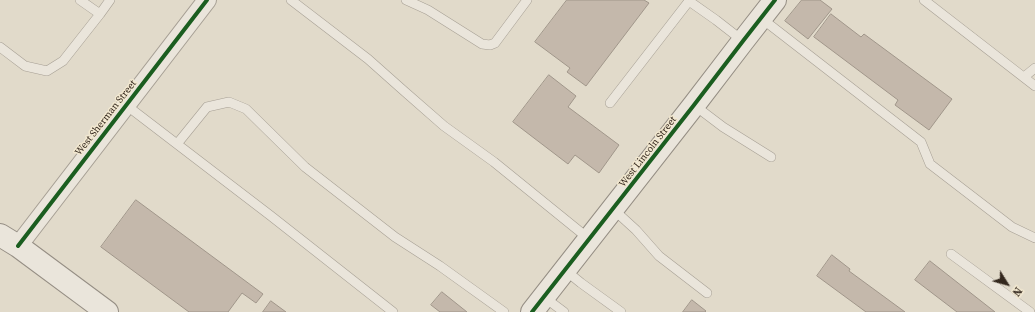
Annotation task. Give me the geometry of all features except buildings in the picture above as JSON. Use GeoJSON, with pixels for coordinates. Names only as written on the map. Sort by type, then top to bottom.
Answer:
{"type":"FeatureCollection","features":[{"type":"Feature","properties":{"kind":"street","name":"West Sherman Street"},"geometry":{"type":"LineString","coordinates":[[9,241],[126,105],[207,0]]}},
{"type":"Feature","properties":{"kind":"street","name":"West Lincoln Street"},"geometry":{"type":"LineString","coordinates":[[538,304],[613,210],[775,0]]}},
{"type":"Feature","properties":{"kind":"street"},"geometry":{"type":"LineString","coordinates":[[9,241],[107,312]]}},
{"type":"Feature","properties":{"kind":"lane"},"geometry":{"type":"LineString","coordinates":[[80,0],[100,14]]}},
{"type":"Feature","properties":{"kind":"lane"},"geometry":{"type":"LineString","coordinates":[[0,47],[25,66],[48,71],[63,61],[110,0]]}},
{"type":"Feature","properties":{"kind":"lane"},"geometry":{"type":"LineString","coordinates":[[291,0],[368,59],[444,126],[494,162],[590,239]]}},
{"type":"Feature","properties":{"kind":"lane"},"geometry":{"type":"LineString","coordinates":[[406,0],[428,10],[482,44],[490,45],[495,43],[527,0]]}},
{"type":"Feature","properties":{"kind":"lane"},"geometry":{"type":"LineString","coordinates":[[610,103],[689,0],[742,41]]}},
{"type":"Feature","properties":{"kind":"lane"},"geometry":{"type":"LineString","coordinates":[[924,0],[1035,86]]}},
{"type":"Feature","properties":{"kind":"lane"},"geometry":{"type":"LineString","coordinates":[[761,18],[921,142],[930,164],[1012,227],[1035,238]]}},
{"type":"Feature","properties":{"kind":"lane"},"geometry":{"type":"LineString","coordinates":[[1024,77],[1035,68]]}},
{"type":"Feature","properties":{"kind":"lane"},"geometry":{"type":"LineString","coordinates":[[177,144],[207,107],[229,102],[246,109],[304,167],[395,237],[440,266],[504,312]]}},
{"type":"Feature","properties":{"kind":"lane"},"geometry":{"type":"LineString","coordinates":[[126,105],[393,312]]}},
{"type":"Feature","properties":{"kind":"lane"},"geometry":{"type":"LineString","coordinates":[[694,105],[723,127],[771,157]]}},
{"type":"Feature","properties":{"kind":"lane"},"geometry":{"type":"LineString","coordinates":[[613,210],[636,230],[659,256],[707,293]]}},
{"type":"Feature","properties":{"kind":"lane"},"geometry":{"type":"LineString","coordinates":[[951,254],[1030,312]]}},
{"type":"Feature","properties":{"kind":"lane"},"geometry":{"type":"LineString","coordinates":[[565,270],[621,312]]}},
{"type":"Feature","properties":{"kind":"lane"},"geometry":{"type":"LineString","coordinates":[[538,304],[564,312]]}},
{"type":"Feature","properties":{"kind":"cycle path"},"geometry":{"type":"LineString","coordinates":[[18,246],[207,0]]}},
{"type":"Feature","properties":{"kind":"cycle path"},"geometry":{"type":"LineString","coordinates":[[532,312],[775,0]]}}]}
